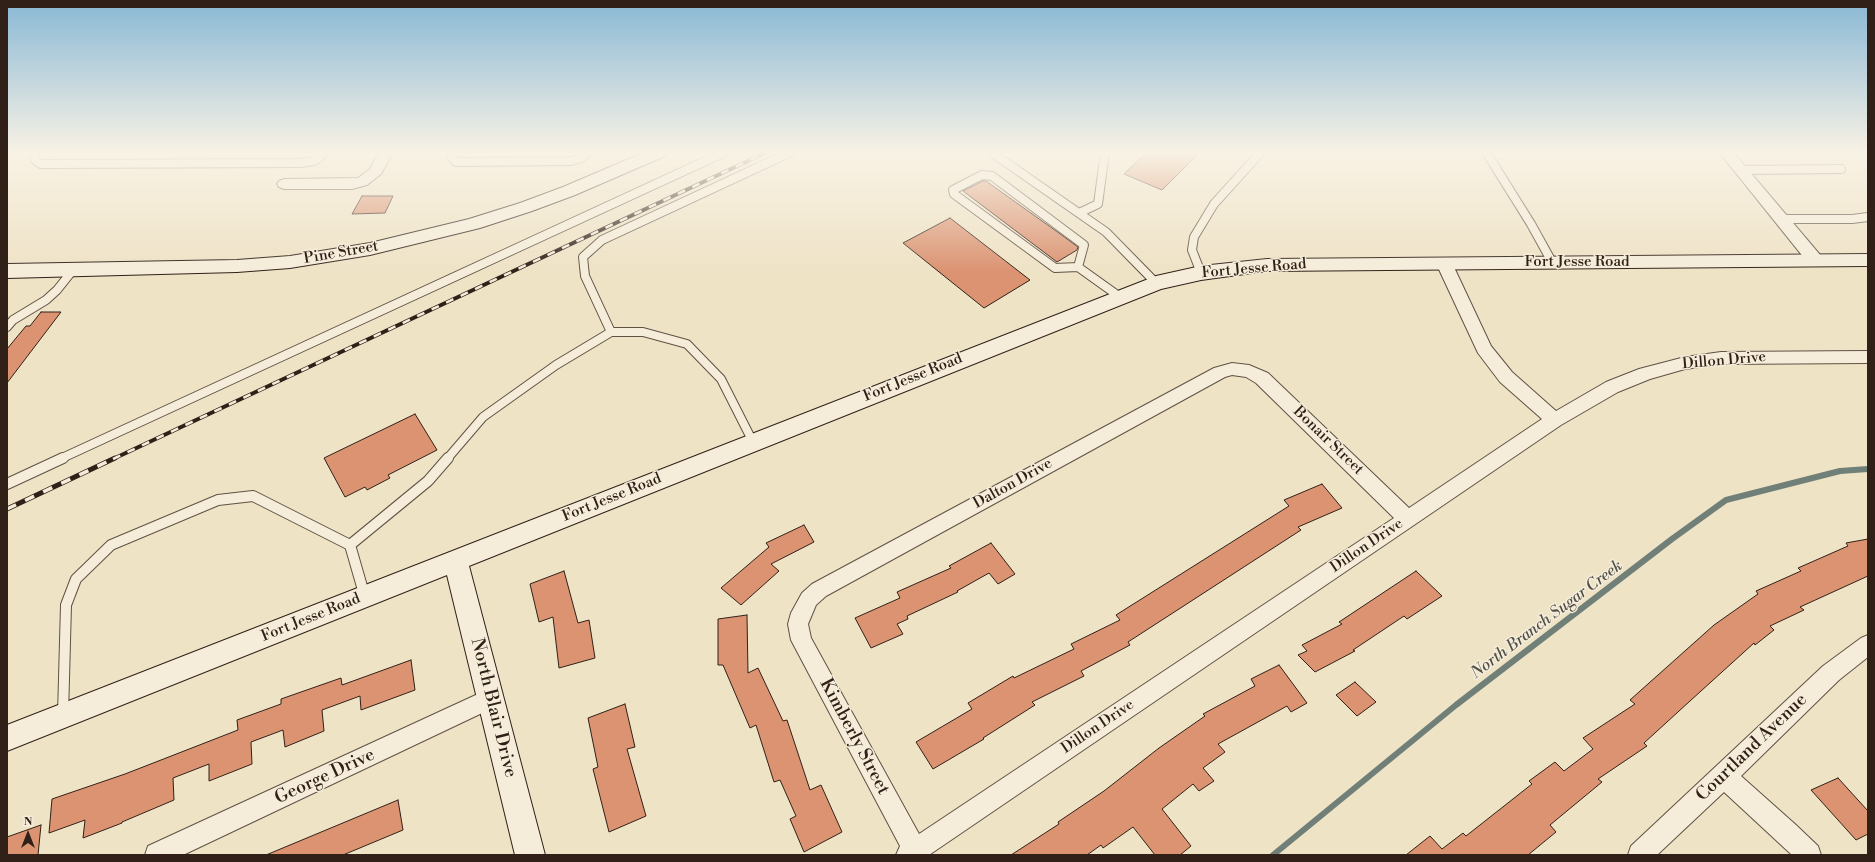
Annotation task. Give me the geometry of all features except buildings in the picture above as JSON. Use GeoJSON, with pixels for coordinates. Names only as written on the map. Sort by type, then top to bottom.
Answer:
{"type":"FeatureCollection","features":[{"type":"Feature","properties":{"kind":"street","name":"Pine Street"},"geometry":{"type":"LineString","coordinates":[[7,271],[237,266],[290,262],[370,249],[473,224],[526,207],[564,192]]}},
{"type":"Feature","properties":{"kind":"street"},"geometry":{"type":"LineString","coordinates":[[1759,192],[1814,260]]}},
{"type":"Feature","properties":{"kind":"street","name":"Fort Jesse Road"},"geometry":{"type":"LineString","coordinates":[[7,738],[1156,283],[1201,273],[1267,265],[1868,260]]}},
{"type":"Feature","properties":{"kind":"street"},"geometry":{"type":"LineString","coordinates":[[1444,263],[1484,349],[1506,377],[1555,420]]}},
{"type":"Feature","properties":{"kind":"street","name":"Dillon Drive"},"geometry":{"type":"LineString","coordinates":[[912,853],[1555,420],[1612,387],[1645,374],[1685,363],[1721,358],[1868,356]]}},
{"type":"Feature","properties":{"kind":"street","name":"Dalton Drive"},"geometry":{"type":"LineString","coordinates":[[799,622],[801,613],[809,599],[819,590],[1220,372],[1232,369],[1244,370]]}},
{"type":"Feature","properties":{"kind":"street","name":"Bonair Street"},"geometry":{"type":"LineString","coordinates":[[1244,370],[1262,378],[1408,518]]}},
{"type":"Feature","properties":{"kind":"street","name":"North Blair Drive"},"geometry":{"type":"LineString","coordinates":[[456,561],[530,855]]}},
{"type":"Feature","properties":{"kind":"street","name":"Kimberly Street"},"geometry":{"type":"LineString","coordinates":[[799,622],[801,640],[912,853]]}},
{"type":"Feature","properties":{"kind":"street","name":"Courtland Avenue"},"geometry":{"type":"LineString","coordinates":[[1640,855],[1831,673],[1868,645]]}},
{"type":"Feature","properties":{"kind":"street","name":"George Drive"},"geometry":{"type":"LineString","coordinates":[[158,855],[491,698]]}},
{"type":"Feature","properties":{"kind":"street"},"geometry":{"type":"LineString","coordinates":[[1724,776],[1788,833],[1809,855]]}},
{"type":"Feature","properties":{"kind":"lane"},"geometry":{"type":"LineString","coordinates":[[7,484],[638,192]]}},
{"type":"Feature","properties":{"kind":"lane"},"geometry":{"type":"LineString","coordinates":[[611,332],[585,276],[583,257],[602,240],[705,192]]}},
{"type":"Feature","properties":{"kind":"lane"},"geometry":{"type":"LineString","coordinates":[[954,192],[1055,268],[1078,267],[1120,297]]}},
{"type":"Feature","properties":{"kind":"lane"},"geometry":{"type":"LineString","coordinates":[[1014,192],[1084,245],[1078,267]]}},
{"type":"Feature","properties":{"kind":"lane"},"geometry":{"type":"LineString","coordinates":[[1048,192],[1106,232],[1156,283]]}},
{"type":"Feature","properties":{"kind":"lane"},"geometry":{"type":"LineString","coordinates":[[1079,214],[1098,204],[1100,192]]}},
{"type":"Feature","properties":{"kind":"lane"},"geometry":{"type":"LineString","coordinates":[[1201,273],[1192,250],[1194,237],[1214,204],[1225,192]]}},
{"type":"Feature","properties":{"kind":"lane"},"geometry":{"type":"LineString","coordinates":[[1511,192],[1552,262]]}},
{"type":"Feature","properties":{"kind":"lane"},"geometry":{"type":"LineString","coordinates":[[1780,219],[1852,219],[1868,217]]}},
{"type":"Feature","properties":{"kind":"lane"},"geometry":{"type":"LineString","coordinates":[[7,327],[13,320],[46,300],[57,290],[73,270]]}},
{"type":"Feature","properties":{"kind":"lane"},"geometry":{"type":"LineString","coordinates":[[350,545],[428,481],[483,417],[556,365],[611,332],[643,332],[687,344],[721,379],[753,442]]}},
{"type":"Feature","properties":{"kind":"lane"},"geometry":{"type":"LineString","coordinates":[[63,716],[66,605],[76,579],[111,545],[218,500],[253,496],[350,545],[365,597]]}},
{"type":"Feature","properties":{"kind":"waterway","name":"North Branch Sugar Creek"},"geometry":{"type":"LineString","coordinates":[[1273,855],[1456,705],[1672,539],[1726,500],[1840,471],[1868,469]]}},
{"type":"Feature","properties":{"kind":"railway"},"geometry":{"type":"LineString","coordinates":[[113,459],[681,192]]}},
{"type":"Feature","properties":{"kind":"railway"},"geometry":{"type":"LineString","coordinates":[[7,509],[115,458]]}}]}
